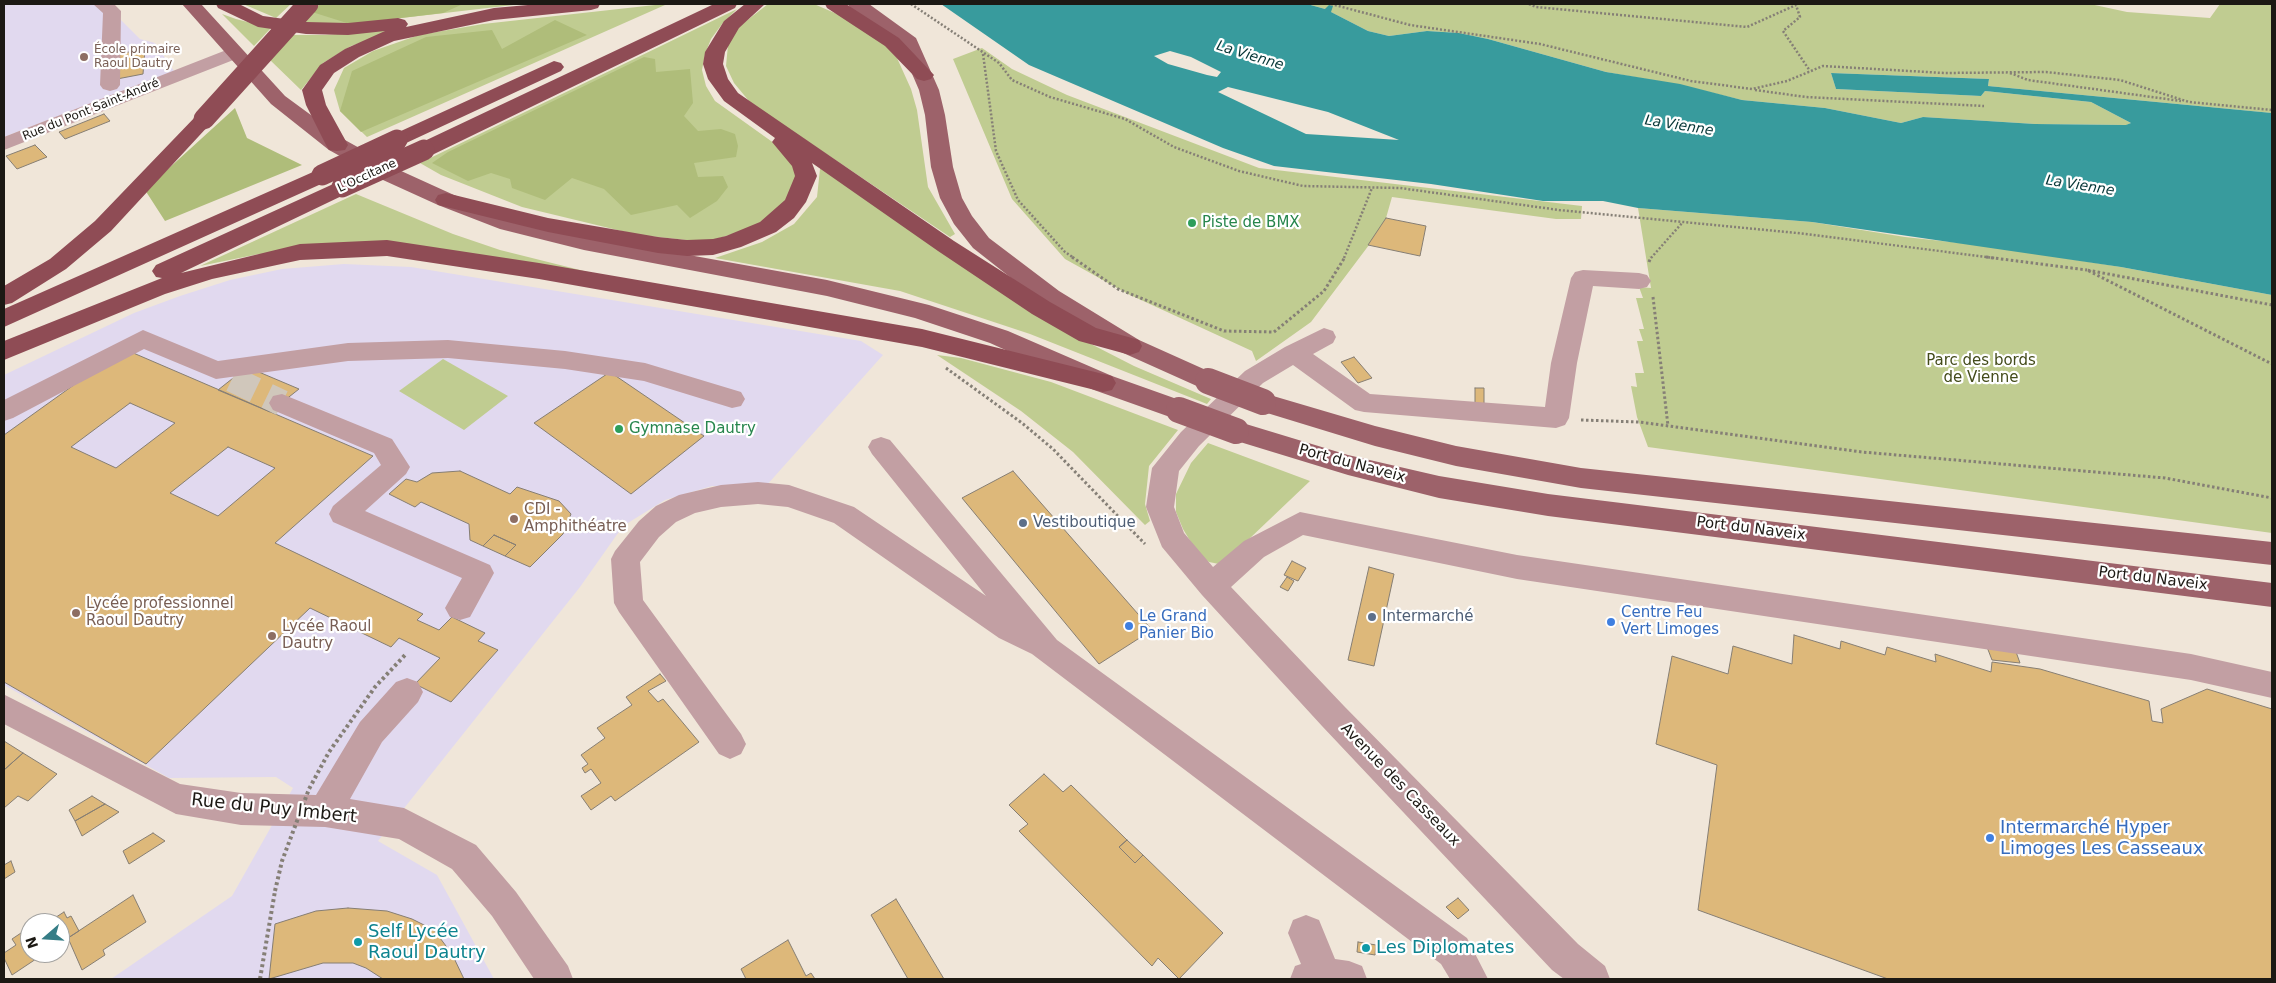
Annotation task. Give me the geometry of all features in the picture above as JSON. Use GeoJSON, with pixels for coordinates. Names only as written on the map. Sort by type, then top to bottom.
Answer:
{"type":"FeatureCollection","features":[{"type":"Feature","properties":{"kind":"highway"},"geometry":{"type":"LineString","coordinates":[[225,4],[258,21],[306,28],[348,29],[591,4]]}},
{"type":"Feature","properties":{"kind":"highway"},"geometry":{"type":"LineString","coordinates":[[4,297],[58,264],[103,226],[204,119],[308,4]]}},
{"type":"Feature","properties":{"kind":"highway","name":"L'Occitane"},"geometry":{"type":"LineString","coordinates":[[4,319],[322,175],[689,4]]}},
{"type":"Feature","properties":{"kind":"highway"},"geometry":{"type":"LineString","coordinates":[[834,4],[892,42],[924,75]]}},
{"type":"Feature","properties":{"kind":"highway"},"geometry":{"type":"LineString","coordinates":[[744,5],[723,36],[715,52],[713,64],[725,91],[768,124],[1041,308],[1088,335],[1130,346]]}},
{"type":"Feature","properties":{"kind":"highway","name":"L'Occitane"},"geometry":{"type":"LineString","coordinates":[[4,345],[342,187],[744,5]]}},
{"type":"Feature","properties":{"kind":"highway"},"geometry":{"type":"LineString","coordinates":[[337,145],[316,105],[312,90],[327,69],[352,53],[388,36],[494,14]]}},
{"type":"Feature","properties":{"kind":"highway"},"geometry":{"type":"LineString","coordinates":[[446,200],[548,225],[658,245],[687,248],[713,247],[733,242],[768,227],[786,213],[800,193],[806,176],[803,166],[768,124]]}},
{"type":"Feature","properties":{"kind":"highway"},"geometry":{"type":"LineString","coordinates":[[4,351],[157,288],[209,272],[300,252],[386,248],[539,271],[922,338],[1103,384]]}},
{"type":"Feature","properties":{"kind":"main road","name":"Port du Naveix"},"geometry":{"type":"LineString","coordinates":[[191,4],[278,100],[337,145],[391,176],[446,200],[508,224],[584,243],[827,288],[920,311],[1000,337],[1103,384],[1236,431],[1348,465],[1430,485],[1539,503],[2272,595]]}},
{"type":"Feature","properties":{"kind":"main road","name":"Port du Naveix"},"geometry":{"type":"LineString","coordinates":[[857,4],[906,38],[924,75],[935,115],[942,167],[951,198],[962,219],[982,243],[1004,263],[1051,297],[1130,346],[1208,381],[1313,419],[1447,454],[1581,478],[2130,536],[2272,554]]}},
{"type":"Feature","properties":{"kind":"street"},"geometry":{"type":"LineString","coordinates":[[102,4],[112,11],[110,85]]}},
{"type":"Feature","properties":{"kind":"street","name":"Rue du Pont Saint-André"},"geometry":{"type":"LineString","coordinates":[[4,144],[234,53]]}},
{"type":"Feature","properties":{"kind":"street"},"geometry":{"type":"LineString","coordinates":[[1294,353],[1364,403],[1556,418],[1564,363],[1583,278],[1648,276]]}},
{"type":"Feature","properties":{"kind":"street","name":"Avenue des Casseaux"},"geometry":{"type":"LineString","coordinates":[[1324,337],[1254,377],[1190,438],[1166,468],[1160,507],[1172,539],[1212,586],[1333,716],[1565,957],[1592,979]]}},
{"type":"Feature","properties":{"kind":"street"},"geometry":{"type":"LineString","coordinates":[[4,411],[143,338],[224,374],[348,352],[448,349],[565,360],[645,372],[732,399]]}},
{"type":"Feature","properties":{"kind":"street"},"geometry":{"type":"LineString","coordinates":[[282,403],[382,446],[396,467],[343,514],[480,573],[460,608]]}},
{"type":"Feature","properties":{"kind":"street"},"geometry":{"type":"LineString","coordinates":[[881,447],[1046,649]]}},
{"type":"Feature","properties":{"kind":"street"},"geometry":{"type":"LineString","coordinates":[[730,744],[629,603],[625,560],[649,529],[666,514],[689,503],[721,496],[758,493],[789,496],[844,515],[1010,629],[1046,649],[1454,951],[1470,979]]}},
{"type":"Feature","properties":{"kind":"street"},"geometry":{"type":"LineString","coordinates":[[1212,586],[1254,549],[1300,522],[1517,567],[2181,666],[2272,685]]}},
{"type":"Feature","properties":{"kind":"street"},"geometry":{"type":"LineString","coordinates":[[325,811],[371,732],[407,692]]}},
{"type":"Feature","properties":{"kind":"street","name":"Rue du Puy Imbert"},"geometry":{"type":"LineString","coordinates":[[4,705],[176,799],[241,809],[325,811],[404,824],[464,857],[504,904],[555,979]]}},
{"type":"Feature","properties":{"kind":"street"},"geometry":{"type":"LineString","coordinates":[[1306,933],[1327,978]]}},
{"type":"Feature","properties":{"kind":"path"},"geometry":{"type":"LineString","coordinates":[[911,4],[999,63],[1012,80],[1050,96],[1125,119],[1174,147],[1239,171],[1303,186],[1400,188],[1559,210],[1797,233],[2087,270],[2272,305]]}},
{"type":"Feature","properties":{"kind":"path"},"geometry":{"type":"LineString","coordinates":[[1331,4],[1410,26],[1462,31],[1540,44],[1691,81],[1806,97],[1984,106]]}},
{"type":"Feature","properties":{"kind":"path"},"geometry":{"type":"LineString","coordinates":[[1529,4],[1536,7],[1747,27],[1796,5],[1800,17],[1783,31],[1810,71]]}},
{"type":"Feature","properties":{"kind":"path"},"geometry":{"type":"LineString","coordinates":[[983,54],[996,150],[1018,200],[1065,252],[1118,289],[1224,331],[1273,332],[1324,291],[1348,252],[1372,188]]}},
{"type":"Feature","properties":{"kind":"path"},"geometry":{"type":"LineString","coordinates":[[1752,89],[1787,81],[1823,66],[1944,73],[2046,72],[2120,80],[2189,102]]}},
{"type":"Feature","properties":{"kind":"path"},"geometry":{"type":"LineString","coordinates":[[2007,72],[2028,80],[2189,102],[2272,110]]}},
{"type":"Feature","properties":{"kind":"path"},"geometry":{"type":"LineString","coordinates":[[1668,426],[1648,276],[1653,254],[1682,222]]}},
{"type":"Feature","properties":{"kind":"path"},"geometry":{"type":"LineString","coordinates":[[2087,270],[2272,364]]}},
{"type":"Feature","properties":{"kind":"path"},"geometry":{"type":"LineString","coordinates":[[1273,332],[1294,353]]}},
{"type":"Feature","properties":{"kind":"path"},"geometry":{"type":"LineString","coordinates":[[939,363],[1022,423],[1053,449],[1148,547],[1172,539]]}},
{"type":"Feature","properties":{"kind":"path"},"geometry":{"type":"LineString","coordinates":[[1556,418],[1639,422],[1862,452],[2165,478],[2272,498]]}},
{"type":"Feature","properties":{"kind":"path"},"geometry":{"type":"LineString","coordinates":[[260,979],[274,891],[282,861],[309,789],[329,752],[375,687],[406,654]]}},
{"type":"Feature","properties":{"kind":"shaded area","name":"École primaire Raoul Dautry"},"geometry":{"type":"Polygon","coordinates":[[[4,4],[105,4],[140,39],[155,43],[174,71],[4,137],[4,4]]]}},
{"type":"Feature","properties":{"kind":"shaded area","name":"Lycée Raoul Dautry"},"geometry":{"type":"Polygon","coordinates":[[[344,264],[411,267],[861,341],[883,355],[766,486],[712,486],[665,500],[623,526],[580,587],[378,841],[437,875],[494,979],[111,979],[232,896],[293,788],[276,777],[169,778],[4,685],[4,375],[134,313],[180,296],[230,280],[282,269],[344,264]]]}},
{"type":"Feature","properties":{"kind":"green space"},"geometry":{"type":"Polygon","coordinates":[[[243,4],[291,4],[276,18],[243,4]]]}},
{"type":"Feature","properties":{"kind":"green space"},"geometry":{"type":"Polygon","coordinates":[[[320,4],[522,4],[350,24],[302,23],[320,4]]]}},
{"type":"Feature","properties":{"kind":"green space"},"geometry":{"type":"Polygon","coordinates":[[[320,4],[463,4],[443,13],[350,24],[312,12],[320,4]]]}},
{"type":"Feature","properties":{"kind":"green space"},"geometry":{"type":"Polygon","coordinates":[[[664,4],[367,137],[340,111],[334,90],[344,68],[373,51],[419,35],[483,24],[664,4]]]}},
{"type":"Feature","properties":{"kind":"green space"},"geometry":{"type":"Polygon","coordinates":[[[768,4],[814,4],[844,17],[885,45],[897,58],[911,89],[917,110],[928,187],[955,234],[950,237],[764,112],[749,101],[734,83],[726,66],[728,45],[736,29],[768,4]]]}},
{"type":"Feature","properties":{"kind":"green space"},"geometry":{"type":"Polygon","coordinates":[[[1307,4],[2090,4],[2127,12],[2210,18],[2220,4],[2272,4],[2272,113],[1988,86],[1989,79],[1831,73],[1836,89],[1981,96],[1985,91],[2091,102],[2131,123],[2127,125],[2035,124],[1923,117],[1901,123],[1825,108],[1742,100],[1680,85],[1606,72],[1488,39],[1459,33],[1427,31],[1389,36],[1368,31],[1325,9],[1307,4]]]}},
{"type":"Feature","properties":{"kind":"green space"},"geometry":{"type":"Polygon","coordinates":[[[737,9],[722,24],[711,39],[705,54],[702,70],[706,86],[715,101],[785,151],[793,161],[796,183],[781,210],[753,228],[706,242],[638,235],[522,207],[441,175],[420,163],[737,9]]]}},
{"type":"Feature","properties":{"kind":"green space"},"geometry":{"type":"Polygon","coordinates":[[[222,14],[236,19],[271,28],[254,46],[222,14]]]}},
{"type":"Feature","properties":{"kind":"green space"},"geometry":{"type":"Polygon","coordinates":[[[555,20],[587,35],[361,132],[340,111],[352,71],[426,37],[492,30],[502,49],[555,20]]]}},
{"type":"Feature","properties":{"kind":"green space"},"geometry":{"type":"Polygon","coordinates":[[[396,31],[351,46],[323,63],[301,90],[270,60],[292,35],[325,35],[396,31]]]}},
{"type":"Feature","properties":{"kind":"green space"},"geometry":{"type":"Polygon","coordinates":[[[982,48],[1012,69],[1067,95],[1259,168],[1582,206],[1581,219],[1556,219],[1392,197],[1386,218],[1369,245],[1311,322],[1256,361],[1252,351],[1128,294],[1065,259],[1012,199],[953,59],[982,48]]]}},
{"type":"Feature","properties":{"kind":"green space"},"geometry":{"type":"Polygon","coordinates":[[[644,57],[655,59],[656,72],[690,69],[693,103],[684,116],[698,131],[721,129],[735,134],[738,146],[736,157],[694,163],[698,177],[723,176],[728,187],[717,201],[690,218],[677,205],[631,215],[604,189],[572,178],[545,200],[512,188],[510,179],[491,173],[468,181],[432,163],[448,152],[644,57]]]}},
{"type":"Feature","properties":{"kind":"green space"},"geometry":{"type":"Polygon","coordinates":[[[235,108],[247,138],[302,165],[165,221],[145,190],[235,108]]]}},
{"type":"Feature","properties":{"kind":"green space"},"geometry":{"type":"Polygon","coordinates":[[[825,167],[1050,323],[1134,366],[1211,399],[1207,404],[1030,334],[900,291],[715,258],[762,242],[794,224],[817,197],[820,169],[825,167]]]}},
{"type":"Feature","properties":{"kind":"green space"},"geometry":{"type":"Polygon","coordinates":[[[356,194],[453,234],[500,250],[612,278],[422,247],[259,254],[200,266],[356,194]]]}},
{"type":"Feature","properties":{"kind":"green space","name":"Parc des bords de Vienne"},"geometry":{"type":"Polygon","coordinates":[[[1638,208],[1812,222],[1905,237],[1988,246],[2121,267],[2272,295],[2272,533],[1648,447],[1637,417],[1631,386],[1637,387],[1635,373],[1644,373],[1637,341],[1643,341],[1639,329],[1644,329],[1636,298],[1643,298],[1639,287],[1651,288],[1638,208]]]}},
{"type":"Feature","properties":{"kind":"green space"},"geometry":{"type":"Polygon","coordinates":[[[937,355],[961,358],[1051,382],[1178,430],[1149,466],[1145,504],[1150,521],[1145,525],[1073,452],[1021,411],[937,355]]]}},
{"type":"Feature","properties":{"kind":"green space"},"geometry":{"type":"Polygon","coordinates":[[[443,359],[508,396],[464,430],[399,391],[443,359]]]}},
{"type":"Feature","properties":{"kind":"green space"},"geometry":{"type":"Polygon","coordinates":[[[1208,443],[1310,481],[1227,560],[1219,564],[1209,562],[1198,554],[1183,529],[1176,512],[1176,494],[1191,463],[1208,443]]]}},
{"type":"Feature","properties":{"kind":"water","name":"La Vienne"},"geometry":{"type":"Polygon","coordinates":[[[941,4],[1307,4],[1325,9],[1329,5],[1333,6],[1331,12],[1368,31],[1389,36],[1427,31],[1459,33],[1488,39],[1606,72],[1680,84],[1742,100],[1825,108],[1901,123],[1923,117],[2035,124],[2126,125],[2131,123],[2091,102],[1985,91],[1981,96],[1836,89],[1831,73],[1989,79],[1988,86],[2272,113],[2272,295],[2121,267],[1812,222],[1638,208],[1603,201],[1543,201],[1431,184],[1274,166],[1223,148],[1029,65],[941,4]],[[1170,51],[1154,56],[1168,64],[1207,75],[1217,77],[1221,72],[1191,57],[1170,51]],[[1228,87],[1218,92],[1306,134],[1399,140],[1328,112],[1228,87]]]}},
{"type":"Feature","properties":{"kind":"building"},"geometry":{"type":"Polygon","coordinates":[[[145,49],[143,74],[117,79],[118,54],[145,49]]]}},
{"type":"Feature","properties":{"kind":"building"},"geometry":{"type":"Polygon","coordinates":[[[104,114],[110,121],[65,139],[59,132],[104,114]]]}},
{"type":"Feature","properties":{"kind":"building"},"geometry":{"type":"Polygon","coordinates":[[[35,145],[47,157],[17,169],[6,156],[35,145]]]}},
{"type":"Feature","properties":{"kind":"building"},"geometry":{"type":"Polygon","coordinates":[[[1386,218],[1426,226],[1420,256],[1368,245],[1386,218]]]}},
{"type":"Feature","properties":{"kind":"building"},"geometry":{"type":"Polygon","coordinates":[[[124,349],[373,456],[275,543],[423,614],[417,620],[439,630],[452,617],[485,633],[478,641],[498,650],[451,702],[415,684],[440,658],[399,638],[391,647],[310,608],[146,764],[4,682],[4,435],[124,349]],[[130,403],[71,447],[116,468],[175,423],[130,403]],[[228,447],[170,493],[218,516],[275,468],[228,447]]]}},
{"type":"Feature","properties":{"kind":"building"},"geometry":{"type":"Polygon","coordinates":[[[1354,357],[1372,378],[1358,383],[1341,362],[1354,357]]]}},
{"type":"Feature","properties":{"kind":"building"},"geometry":{"type":"Polygon","coordinates":[[[247,367],[299,389],[270,412],[218,390],[247,367]]]}},
{"type":"Feature","properties":{"kind":"building","name":"Gymnase Dautry"},"geometry":{"type":"Polygon","coordinates":[[[610,372],[704,436],[631,494],[534,423],[610,372]]]}},
{"type":"Feature","properties":{"kind":"building"},"geometry":{"type":"Polygon","coordinates":[[[1475,388],[1484,388],[1484,406],[1475,405],[1475,388]]]}},
{"type":"Feature","properties":{"kind":"building","name":"CDI - Amphithéatre"},"geometry":{"type":"Polygon","coordinates":[[[460,471],[510,494],[517,487],[559,501],[571,514],[563,534],[530,567],[505,556],[516,545],[494,535],[483,546],[470,540],[469,524],[421,502],[415,507],[389,494],[406,479],[417,482],[432,473],[460,471]]]}},
{"type":"Feature","properties":{"kind":"building"},"geometry":{"type":"Polygon","coordinates":[[[1013,471],[1152,630],[1099,664],[962,498],[1013,471]]]}},
{"type":"Feature","properties":{"kind":"building"},"geometry":{"type":"Polygon","coordinates":[[[494,535],[516,545],[505,556],[483,546],[494,535]]]}},
{"type":"Feature","properties":{"kind":"building"},"geometry":{"type":"Polygon","coordinates":[[[1292,561],[1306,568],[1298,581],[1284,575],[1292,561]]]}},
{"type":"Feature","properties":{"kind":"building","name":"Intermarché"},"geometry":{"type":"Polygon","coordinates":[[[1369,567],[1394,574],[1374,666],[1348,660],[1369,567]]]}},
{"type":"Feature","properties":{"kind":"building"},"geometry":{"type":"Polygon","coordinates":[[[1287,577],[1294,581],[1288,591],[1280,587],[1287,577]]]}},
{"type":"Feature","properties":{"kind":"building","name":"Intermarché Hyper Limoges Les Casseaux"},"geometry":{"type":"Polygon","coordinates":[[[1794,635],[1840,649],[1841,641],[1885,655],[1887,647],[1936,662],[1935,654],[1991,672],[1992,662],[2040,669],[2149,701],[2152,721],[2163,723],[2161,709],[2207,689],[2272,709],[2272,979],[1888,979],[1698,910],[1717,765],[1656,744],[1672,656],[1728,674],[1733,646],[1792,664],[1794,635]]]}},
{"type":"Feature","properties":{"kind":"building"},"geometry":{"type":"Polygon","coordinates":[[[1987,647],[2015,649],[2020,663],[1992,660],[1987,647]]]}},
{"type":"Feature","properties":{"kind":"building"},"geometry":{"type":"Polygon","coordinates":[[[660,674],[666,681],[648,691],[658,702],[663,699],[699,742],[615,801],[611,796],[591,810],[581,796],[601,783],[591,769],[585,773],[582,768],[588,764],[581,755],[605,738],[597,728],[632,705],[626,697],[660,674]]]}},
{"type":"Feature","properties":{"kind":"building"},"geometry":{"type":"Polygon","coordinates":[[[4,741],[23,753],[4,770],[4,741]]]}},
{"type":"Feature","properties":{"kind":"building"},"geometry":{"type":"Polygon","coordinates":[[[23,753],[57,774],[28,801],[18,796],[4,808],[4,770],[23,753]]]}},
{"type":"Feature","properties":{"kind":"building"},"geometry":{"type":"Polygon","coordinates":[[[1044,774],[1063,792],[1071,785],[1127,840],[1119,847],[1135,863],[1143,855],[1223,933],[1179,979],[1158,958],[1152,966],[1019,831],[1028,824],[1009,805],[1044,774]]]}},
{"type":"Feature","properties":{"kind":"building"},"geometry":{"type":"Polygon","coordinates":[[[92,796],[105,804],[75,821],[69,810],[92,796]]]}},
{"type":"Feature","properties":{"kind":"building"},"geometry":{"type":"Polygon","coordinates":[[[105,804],[119,812],[82,836],[75,821],[105,804]]]}},
{"type":"Feature","properties":{"kind":"building"},"geometry":{"type":"Polygon","coordinates":[[[153,833],[165,841],[129,864],[123,851],[153,833]]]}},
{"type":"Feature","properties":{"kind":"building"},"geometry":{"type":"Polygon","coordinates":[[[1127,840],[1143,855],[1135,863],[1119,847],[1127,840]]]}},
{"type":"Feature","properties":{"kind":"building"},"geometry":{"type":"Polygon","coordinates":[[[11,861],[15,872],[4,879],[4,865],[11,861]]]}},
{"type":"Feature","properties":{"kind":"building"},"geometry":{"type":"Polygon","coordinates":[[[133,895],[146,922],[103,950],[105,955],[82,970],[70,943],[70,937],[133,895]]]}},
{"type":"Feature","properties":{"kind":"building"},"geometry":{"type":"Polygon","coordinates":[[[1458,898],[1469,910],[1458,919],[1446,907],[1458,898]]]}},
{"type":"Feature","properties":{"kind":"building"},"geometry":{"type":"Polygon","coordinates":[[[896,899],[944,979],[908,979],[871,915],[896,899]]]}},
{"type":"Feature","properties":{"kind":"building","name":"Self Lycée Raoul Dautry"},"geometry":{"type":"Polygon","coordinates":[[[348,908],[387,911],[412,919],[434,930],[452,954],[464,979],[383,979],[366,968],[353,963],[323,963],[269,979],[275,924],[316,911],[348,908]]]}},
{"type":"Feature","properties":{"kind":"building"},"geometry":{"type":"Polygon","coordinates":[[[70,916],[71,916],[79,931],[70,937],[70,916]]]}},
{"type":"Feature","properties":{"kind":"building"},"geometry":{"type":"Polygon","coordinates":[[[20,934],[20,963],[30,963],[12,975],[4,958],[4,953],[16,945],[12,939],[20,934]]]}},
{"type":"Feature","properties":{"kind":"building"},"geometry":{"type":"Polygon","coordinates":[[[788,940],[806,976],[811,973],[815,979],[746,979],[741,969],[788,940]]]}},
{"type":"Feature","properties":{"kind":"building","name":"Les Diplomates"},"geometry":{"type":"Polygon","coordinates":[[[1358,942],[1376,945],[1375,955],[1357,952],[1358,942]]]}},
{"type":"Feature","properties":{"kind":"tunnel"},"geometry":{"type":"LineString","coordinates":[[232,379],[282,403]]}},
{"type":"Feature","properties":{"kind":"place","name":"École primaire Raoul Dautry"},"geometry":{"type":"Point","coordinates":[84,57]}},
{"type":"Feature","properties":{"kind":"place","name":"Piste de BMX"},"geometry":{"type":"Point","coordinates":[1192,223]}},
{"type":"Feature","properties":{"kind":"place","name":"Gymnase Dautry"},"geometry":{"type":"Point","coordinates":[619,429]}},
{"type":"Feature","properties":{"kind":"place","name":"CDI - Amphithéatre"},"geometry":{"type":"Point","coordinates":[514,519]}},
{"type":"Feature","properties":{"kind":"place","name":"Vestiboutique"},"geometry":{"type":"Point","coordinates":[1023,523]}},
{"type":"Feature","properties":{"kind":"place","name":"Lycée professionnel Raoul Dautry"},"geometry":{"type":"Point","coordinates":[76,613]}},
{"type":"Feature","properties":{"kind":"place","name":"Intermarché"},"geometry":{"type":"Point","coordinates":[1372,617]}},
{"type":"Feature","properties":{"kind":"place","name":"Centre Feu Vert Limoges"},"geometry":{"type":"Point","coordinates":[1611,622]}},
{"type":"Feature","properties":{"kind":"place","name":"Le Grand Panier Bio"},"geometry":{"type":"Point","coordinates":[1129,626]}},
{"type":"Feature","properties":{"kind":"place","name":"Lycée Raoul Dautry"},"geometry":{"type":"Point","coordinates":[272,636]}},
{"type":"Feature","properties":{"kind":"place","name":"Intermarché Hyper Limoges Les Casseaux"},"geometry":{"type":"Point","coordinates":[1990,838]}},
{"type":"Feature","properties":{"kind":"place","name":"Self Lycée Raoul Dautry"},"geometry":{"type":"Point","coordinates":[358,942]}},
{"type":"Feature","properties":{"kind":"place","name":"Les Diplomates"},"geometry":{"type":"Point","coordinates":[1366,948]}}]}
